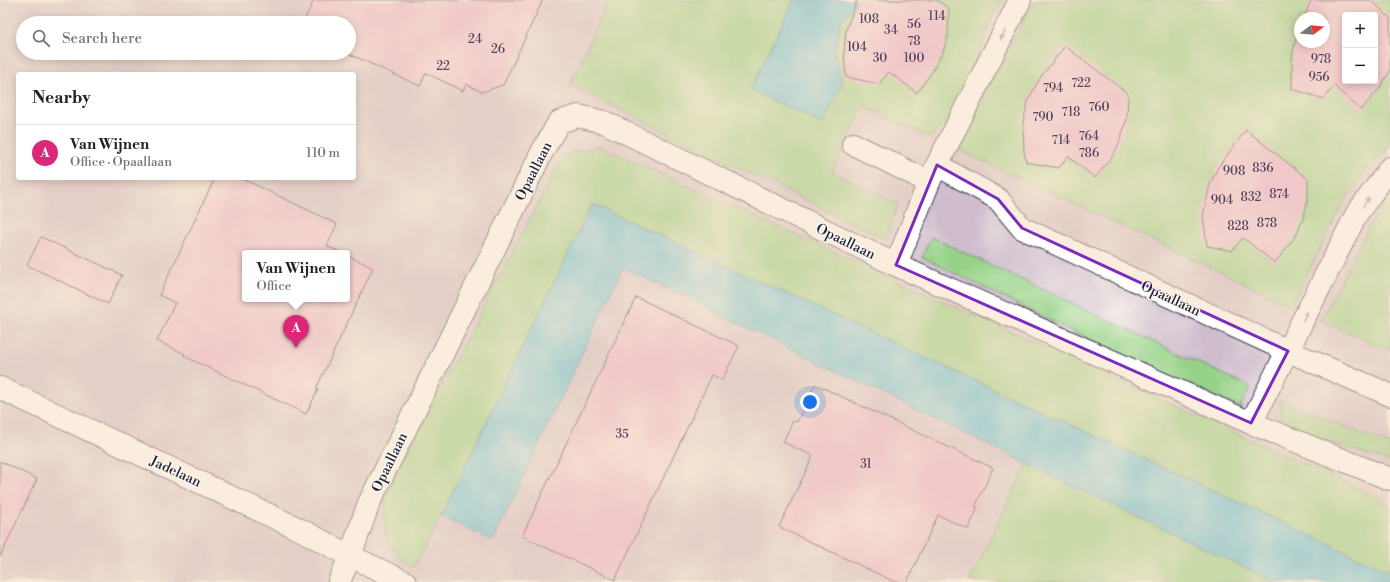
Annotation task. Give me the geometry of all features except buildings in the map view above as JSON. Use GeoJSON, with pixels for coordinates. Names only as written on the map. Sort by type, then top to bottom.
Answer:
{"type":"FeatureCollection","features":[{"type":"Feature","properties":{"kind":"street"},"geometry":{"type":"LineString","coordinates":[[896,265],[933,174],[1020,0]]}},
{"type":"Feature","properties":{"kind":"street","name":"Opaallaan"},"geometry":{"type":"LineString","coordinates":[[339,582],[369,502],[542,152],[559,122],[578,116],[604,122],[896,265],[1251,423],[1390,479]]}},
{"type":"Feature","properties":{"kind":"street","name":"Opaallaan"},"geometry":{"type":"LineString","coordinates":[[853,144],[998,199],[1022,228],[1288,351],[1390,395]]}},
{"type":"Feature","properties":{"kind":"street"},"geometry":{"type":"LineString","coordinates":[[1251,423],[1356,215],[1390,168]]}},
{"type":"Feature","properties":{"kind":"street","name":"Jadelaan"},"geometry":{"type":"LineString","coordinates":[[0,388],[296,528],[350,556]]}},
{"type":"Feature","properties":{"kind":"street"},"geometry":{"type":"LineString","coordinates":[[350,556],[405,582]]}},
{"type":"Feature","properties":{"kind":"highlighted area"},"geometry":{"type":"Polygon","coordinates":[[[937,165],[998,199],[1022,228],[1288,351],[1251,423],[896,265],[937,165]]]}},
{"type":"Feature","properties":{"kind":"shaded area"},"geometry":{"type":"Polygon","coordinates":[[[0,0],[1390,0],[1390,582],[0,582],[0,0]]]}},
{"type":"Feature","properties":{"kind":"green space"},"geometry":{"type":"Polygon","coordinates":[[[609,0],[794,0],[750,90],[842,84],[834,53],[841,21],[858,0],[1002,0],[993,16],[954,113],[930,138],[864,106],[832,172],[898,204],[885,239],[570,85],[609,0]]]}},
{"type":"Feature","properties":{"kind":"green space"},"geometry":{"type":"Polygon","coordinates":[[[1035,0],[1390,0],[1390,147],[1367,168],[1344,202],[1291,305],[959,150],[997,70],[1035,0]]]}},
{"type":"Feature","properties":{"kind":"green space"},"geometry":{"type":"Polygon","coordinates":[[[599,146],[1379,498],[1390,506],[1390,572],[592,204],[441,516],[414,567],[398,556],[392,548],[388,539],[384,519],[386,499],[397,469],[564,155],[599,146]]]}},
{"type":"Feature","properties":{"kind":"green space"},"geometry":{"type":"Polygon","coordinates":[[[1390,195],[1390,351],[1321,320],[1373,219],[1390,195]]]}},
{"type":"Feature","properties":{"kind":"green space"},"geometry":{"type":"Polygon","coordinates":[[[931,237],[1250,387],[1240,407],[1143,366],[922,257],[931,237]]]}},
{"type":"Feature","properties":{"kind":"green space"},"geometry":{"type":"Polygon","coordinates":[[[1280,400],[1390,445],[1390,462],[1281,426],[1280,400]]]}},
{"type":"Feature","properties":{"kind":"green space"},"geometry":{"type":"Polygon","coordinates":[[[1027,464],[1275,582],[969,582],[1027,464]]]}},
{"type":"Feature","properties":{"kind":"water"},"geometry":{"type":"Polygon","coordinates":[[[794,0],[858,0],[841,21],[834,53],[842,84],[823,124],[750,90],[794,0]]]}},
{"type":"Feature","properties":{"kind":"water"},"geometry":{"type":"Polygon","coordinates":[[[592,204],[1390,572],[1390,582],[1275,582],[1027,464],[623,267],[493,541],[441,516],[592,204]]]}},
{"type":"Feature","properties":{"kind":"place","name":"Van Wijnen"},"geometry":{"type":"Point","coordinates":[296,348]}}]}
